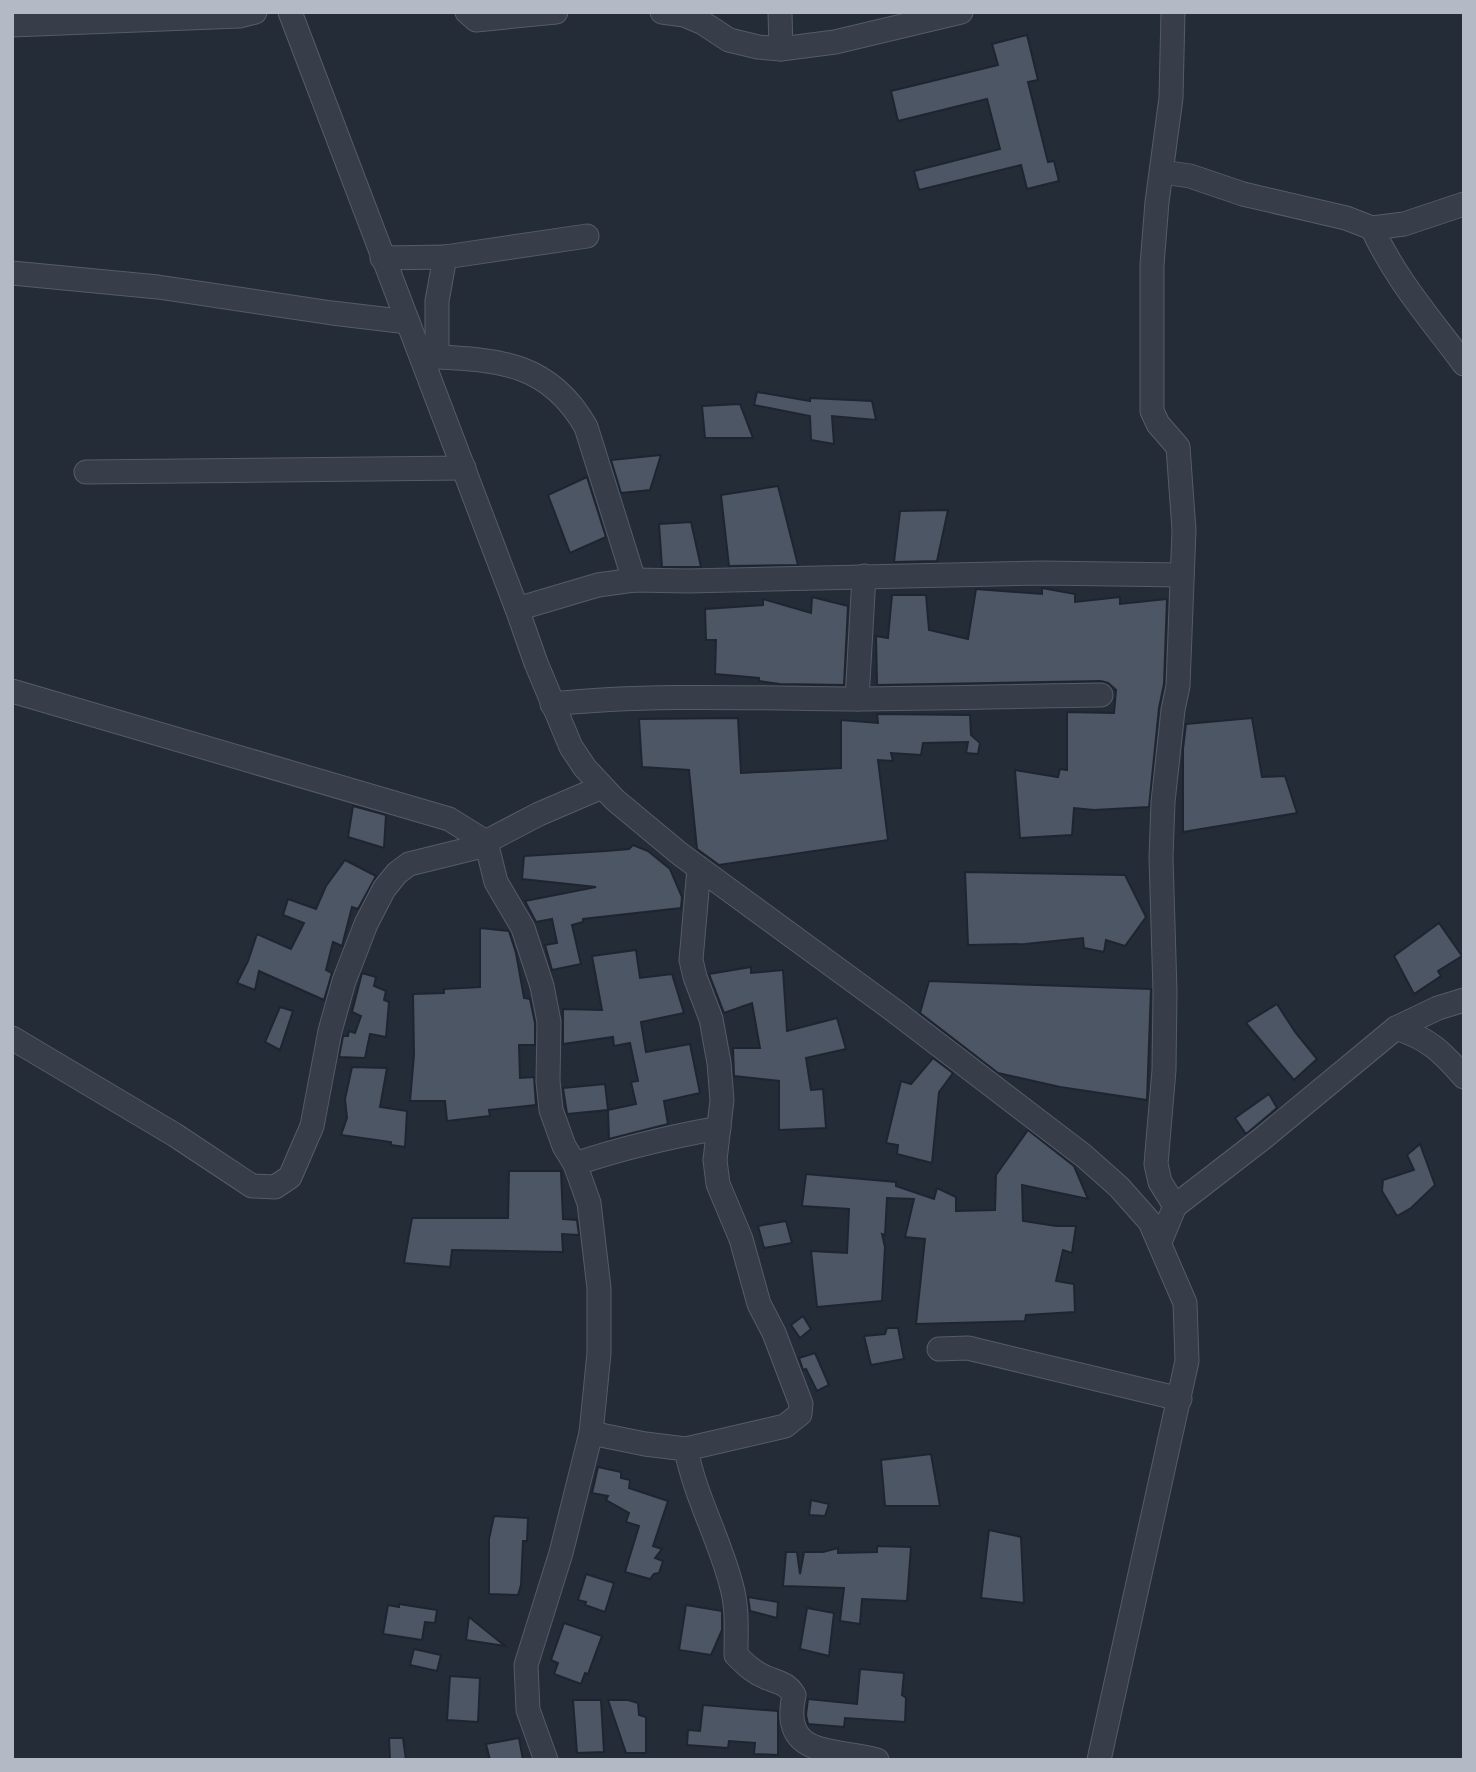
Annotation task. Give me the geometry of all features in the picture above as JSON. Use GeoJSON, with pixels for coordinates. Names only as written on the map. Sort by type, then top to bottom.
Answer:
{"type":"FeatureCollection","features":[{"type":"Feature","properties":{"kind":"street"},"geometry":{"type":"LineString","coordinates":[[12,25],[239,16],[255,12]]}},
{"type":"Feature","properties":{"kind":"street"},"geometry":{"type":"LineString","coordinates":[[289,12],[408,321],[429,356],[464,468],[552,704],[571,747],[585,768],[602,787],[699,869],[892,1009],[1084,1156],[1119,1187],[1150,1222],[1160,1242],[1185,1303],[1187,1361],[1099,1760]]}},
{"type":"Feature","properties":{"kind":"street"},"geometry":{"type":"LineString","coordinates":[[467,12],[476,19],[556,12]]}},
{"type":"Feature","properties":{"kind":"street"},"geometry":{"type":"LineString","coordinates":[[662,12],[684,15],[703,23],[729,40],[781,49],[835,42],[961,12]]}},
{"type":"Feature","properties":{"kind":"street"},"geometry":{"type":"LineString","coordinates":[[780,12],[781,49]]}},
{"type":"Feature","properties":{"kind":"street"},"geometry":{"type":"LineString","coordinates":[[1173,12],[1171,99],[1152,265],[1152,411],[1158,424],[1178,447],[1184,530],[1178,686],[1163,802],[1160,857],[1166,992],[1164,1070],[1156,1164],[1160,1182],[1175,1206]]}},
{"type":"Feature","properties":{"kind":"street"},"geometry":{"type":"LineString","coordinates":[[1162,172],[1190,176],[1243,194],[1346,218],[1372,228],[1404,224],[1464,204]]}},
{"type":"Feature","properties":{"kind":"street"},"geometry":{"type":"LineString","coordinates":[[1372,228],[1387,260],[1403,285],[1464,364]]}},
{"type":"Feature","properties":{"kind":"street"},"geometry":{"type":"LineString","coordinates":[[383,258],[445,257],[587,236]]}},
{"type":"Feature","properties":{"kind":"street"},"geometry":{"type":"LineString","coordinates":[[429,356],[445,257]]}},
{"type":"Feature","properties":{"kind":"street"},"geometry":{"type":"LineString","coordinates":[[12,273],[158,287],[377,319],[408,321]]}},
{"type":"Feature","properties":{"kind":"street"},"geometry":{"type":"LineString","coordinates":[[429,356],[488,360],[514,365],[550,383],[575,407],[586,428],[634,580]]}},
{"type":"Feature","properties":{"kind":"street"},"geometry":{"type":"LineString","coordinates":[[86,472],[464,468]]}},
{"type":"Feature","properties":{"kind":"street"},"geometry":{"type":"LineString","coordinates":[[517,609],[598,584],[634,580],[688,582],[1042,573],[1182,575]]}},
{"type":"Feature","properties":{"kind":"street"},"geometry":{"type":"LineString","coordinates":[[857,699],[864,576]]}},
{"type":"Feature","properties":{"kind":"street"},"geometry":{"type":"LineString","coordinates":[[12,691],[449,819],[485,842],[496,882],[523,928],[542,986],[549,1022],[548,1081],[551,1110],[589,1203],[599,1288],[599,1353],[591,1433],[561,1553],[526,1665],[528,1710],[546,1760]]}},
{"type":"Feature","properties":{"kind":"street"},"geometry":{"type":"LineString","coordinates":[[552,704],[661,698],[857,699],[1101,695]]}},
{"type":"Feature","properties":{"kind":"street"},"geometry":{"type":"LineString","coordinates":[[12,1038],[175,1135],[252,1186],[275,1187],[290,1177],[312,1126],[330,1031],[344,981],[366,924],[384,889],[397,873],[409,864],[485,842],[539,814],[602,787]]}},
{"type":"Feature","properties":{"kind":"street"},"geometry":{"type":"LineString","coordinates":[[591,1433],[687,1449],[785,1426],[800,1414],[801,1404],[774,1333],[759,1304],[741,1239],[718,1184],[715,1160],[722,1100],[719,1063],[711,1019],[691,960],[699,869]]}},
{"type":"Feature","properties":{"kind":"street"},"geometry":{"type":"LineString","coordinates":[[1160,1242],[1175,1206],[1262,1138],[1369,1048],[1396,1028],[1438,1008],[1464,1000]]}},
{"type":"Feature","properties":{"kind":"street"},"geometry":{"type":"LineString","coordinates":[[1396,1028],[1433,1044],[1464,1077]]}},
{"type":"Feature","properties":{"kind":"street"},"geometry":{"type":"LineString","coordinates":[[575,1164],[618,1149],[719,1128]]}},
{"type":"Feature","properties":{"kind":"street"},"geometry":{"type":"LineString","coordinates":[[939,1349],[968,1348],[993,1353],[1180,1399]]}},
{"type":"Feature","properties":{"kind":"street"},"geometry":{"type":"LineString","coordinates":[[687,1449],[691,1472],[732,1587],[736,1655],[752,1670],[790,1688],[794,1695],[790,1713],[792,1726],[799,1738],[820,1749],[877,1760]]}},
{"type":"Feature","properties":{"kind":"building"},"geometry":{"type":"Polygon","coordinates":[[[1027,35],[1038,80],[1028,82],[1048,162],[1054,161],[1059,181],[1027,189],[1021,165],[919,190],[914,171],[1000,149],[987,99],[898,121],[891,91],[998,65],[992,44],[1027,35]]]}},
{"type":"Feature","properties":{"kind":"building"},"geometry":{"type":"Polygon","coordinates":[[[757,392],[810,401],[810,398],[872,401],[876,420],[832,416],[834,444],[811,440],[810,416],[754,405],[757,392]]]}},
{"type":"Feature","properties":{"kind":"building"},"geometry":{"type":"Polygon","coordinates":[[[740,404],[753,438],[705,438],[702,406],[740,404]]]}},
{"type":"Feature","properties":{"kind":"building"},"geometry":{"type":"Polygon","coordinates":[[[661,455],[650,490],[621,493],[611,460],[661,455]]]}},
{"type":"Feature","properties":{"kind":"building"},"geometry":{"type":"Polygon","coordinates":[[[587,477],[606,537],[570,553],[548,495],[587,477]]]}},
{"type":"Feature","properties":{"kind":"building"},"geometry":{"type":"Polygon","coordinates":[[[778,486],[798,565],[729,566],[721,495],[778,486]]]}},
{"type":"Feature","properties":{"kind":"building"},"geometry":{"type":"Polygon","coordinates":[[[948,510],[937,561],[894,562],[900,511],[948,510]]]}},
{"type":"Feature","properties":{"kind":"building"},"geometry":{"type":"Polygon","coordinates":[[[691,522],[701,567],[662,567],[659,524],[691,522]]]}},
{"type":"Feature","properties":{"kind":"building"},"geometry":{"type":"Polygon","coordinates":[[[1042,588],[1075,594],[1075,602],[1120,597],[1120,604],[1167,599],[1164,684],[1149,807],[1094,810],[1074,808],[1072,835],[1020,838],[1015,770],[1058,777],[1060,769],[1067,770],[1067,712],[1114,713],[1116,690],[1101,681],[877,685],[876,636],[888,638],[892,595],[926,595],[929,630],[968,639],[976,589],[1042,594],[1042,588]]]}},
{"type":"Feature","properties":{"kind":"building"},"geometry":{"type":"Polygon","coordinates":[[[812,597],[848,606],[844,685],[780,684],[759,681],[759,678],[715,674],[716,640],[706,640],[705,609],[763,605],[763,599],[811,613],[812,597]]]}},
{"type":"Feature","properties":{"kind":"building"},"geometry":{"type":"Polygon","coordinates":[[[877,714],[970,715],[971,735],[980,743],[978,754],[966,753],[968,742],[923,743],[921,755],[891,753],[893,761],[878,760],[888,840],[719,865],[697,849],[689,770],[642,767],[639,719],[738,718],[741,773],[841,768],[841,720],[878,723],[877,714]]]}},
{"type":"Feature","properties":{"kind":"building"},"geometry":{"type":"Polygon","coordinates":[[[1252,718],[1262,777],[1285,776],[1297,813],[1183,832],[1183,749],[1186,724],[1252,718]]]}},
{"type":"Feature","properties":{"kind":"building"},"geometry":{"type":"Polygon","coordinates":[[[353,806],[386,815],[384,848],[348,837],[353,806]]]}},
{"type":"Feature","properties":{"kind":"building"},"geometry":{"type":"Polygon","coordinates":[[[633,845],[648,851],[670,869],[682,897],[681,908],[583,919],[583,922],[572,925],[581,964],[552,970],[545,945],[557,943],[552,919],[536,922],[525,901],[596,887],[522,879],[524,856],[629,849],[633,845]]]}},
{"type":"Feature","properties":{"kind":"building"},"geometry":{"type":"Polygon","coordinates":[[[345,860],[376,876],[358,909],[352,907],[342,946],[333,942],[326,970],[332,973],[324,1000],[259,971],[255,990],[237,983],[257,934],[291,949],[304,923],[283,915],[288,899],[316,909],[326,886],[345,860]]]}},
{"type":"Feature","properties":{"kind":"building"},"geometry":{"type":"Polygon","coordinates":[[[965,872],[1125,875],[1146,917],[1125,946],[1106,940],[1104,952],[1084,948],[1083,938],[1025,944],[968,945],[965,872]]]}},
{"type":"Feature","properties":{"kind":"building"},"geometry":{"type":"Polygon","coordinates":[[[1439,923],[1462,956],[1438,971],[1441,976],[1414,994],[1394,956],[1439,923]]]}},
{"type":"Feature","properties":{"kind":"building"},"geometry":{"type":"Polygon","coordinates":[[[480,928],[509,931],[516,953],[524,998],[530,999],[535,1023],[535,1045],[519,1045],[520,1078],[534,1077],[536,1105],[489,1110],[490,1116],[447,1121],[445,1101],[410,1101],[414,1055],[413,994],[444,993],[444,989],[480,987],[480,928]]]}},
{"type":"Feature","properties":{"kind":"building"},"geometry":{"type":"Polygon","coordinates":[[[636,950],[640,978],[672,974],[684,1013],[641,1022],[646,1052],[690,1044],[700,1093],[664,1101],[668,1124],[609,1139],[608,1110],[636,1104],[631,1082],[638,1081],[630,1043],[614,1046],[613,1037],[563,1044],[563,1009],[602,1010],[592,956],[636,950]]]}},
{"type":"Feature","properties":{"kind":"building"},"geometry":{"type":"Polygon","coordinates":[[[751,967],[751,973],[783,970],[787,1031],[837,1018],[846,1049],[806,1058],[811,1090],[823,1089],[826,1128],[779,1130],[779,1081],[734,1076],[733,1048],[760,1048],[752,1003],[724,1013],[709,974],[751,967]]]}},
{"type":"Feature","properties":{"kind":"building"},"geometry":{"type":"Polygon","coordinates":[[[362,973],[376,977],[374,986],[386,991],[384,1000],[389,1002],[386,1037],[370,1034],[365,1058],[339,1057],[343,1036],[348,1036],[349,1031],[355,1033],[361,1016],[352,1012],[362,973]]]}},
{"type":"Feature","properties":{"kind":"building"},"geometry":{"type":"Polygon","coordinates":[[[929,981],[1151,989],[1147,1100],[1060,1087],[998,1073],[920,1013],[929,981]]]}},
{"type":"Feature","properties":{"kind":"building"},"geometry":{"type":"Polygon","coordinates":[[[1277,1004],[1317,1059],[1294,1080],[1246,1023],[1277,1004]]]}},
{"type":"Feature","properties":{"kind":"building"},"geometry":{"type":"Polygon","coordinates":[[[280,1007],[293,1011],[280,1050],[265,1042],[280,1007]]]}},
{"type":"Feature","properties":{"kind":"building"},"geometry":{"type":"Polygon","coordinates":[[[933,1058],[953,1073],[939,1092],[932,1163],[897,1154],[898,1145],[886,1143],[901,1081],[911,1084],[933,1058]]]}},
{"type":"Feature","properties":{"kind":"building"},"geometry":{"type":"Polygon","coordinates":[[[352,1067],[387,1068],[380,1107],[407,1111],[405,1147],[391,1145],[391,1142],[341,1135],[347,1118],[345,1099],[352,1067]]]}},
{"type":"Feature","properties":{"kind":"building"},"geometry":{"type":"Polygon","coordinates":[[[605,1084],[608,1110],[567,1114],[563,1088],[605,1084]]]}},
{"type":"Feature","properties":{"kind":"building"},"geometry":{"type":"Polygon","coordinates":[[[1269,1094],[1277,1108],[1246,1134],[1235,1118],[1269,1094]]]}},
{"type":"Feature","properties":{"kind":"building"},"geometry":{"type":"Polygon","coordinates":[[[1028,1130],[1074,1166],[1088,1199],[1022,1185],[1023,1221],[1076,1226],[1072,1253],[1063,1250],[1056,1281],[1074,1284],[1075,1312],[1026,1315],[1025,1321],[916,1324],[925,1239],[905,1237],[914,1199],[887,1198],[885,1235],[882,1234],[885,1247],[882,1301],[817,1307],[811,1251],[847,1253],[849,1209],[802,1206],[806,1174],[896,1182],[896,1186],[934,1199],[937,1188],[956,1197],[956,1211],[995,1210],[996,1175],[1028,1130]]]}},
{"type":"Feature","properties":{"kind":"building"},"geometry":{"type":"Polygon","coordinates":[[[1420,1144],[1435,1185],[1411,1208],[1397,1216],[1382,1191],[1383,1180],[1414,1170],[1407,1155],[1420,1144]]]}},
{"type":"Feature","properties":{"kind":"building"},"geometry":{"type":"Polygon","coordinates":[[[509,1171],[561,1171],[563,1219],[577,1220],[579,1235],[562,1234],[563,1252],[452,1250],[450,1267],[404,1263],[412,1218],[508,1218],[509,1171]]]}},
{"type":"Feature","properties":{"kind":"building"},"geometry":{"type":"Polygon","coordinates":[[[786,1221],[792,1243],[764,1248],[758,1226],[786,1221]]]}},
{"type":"Feature","properties":{"kind":"building"},"geometry":{"type":"Polygon","coordinates":[[[803,1316],[811,1329],[800,1338],[791,1325],[803,1316]]]}},
{"type":"Feature","properties":{"kind":"building"},"geometry":{"type":"Polygon","coordinates":[[[887,1328],[898,1328],[904,1359],[871,1365],[864,1336],[885,1334],[887,1328]]]}},
{"type":"Feature","properties":{"kind":"building"},"geometry":{"type":"Polygon","coordinates":[[[815,1353],[829,1385],[817,1391],[806,1369],[803,1370],[799,1358],[815,1353]]]}},
{"type":"Feature","properties":{"kind":"building"},"geometry":{"type":"Polygon","coordinates":[[[931,1454],[940,1506],[885,1506],[881,1460],[931,1454]]]}},
{"type":"Feature","properties":{"kind":"building"},"geometry":{"type":"Polygon","coordinates":[[[598,1467],[621,1472],[621,1478],[630,1480],[629,1488],[668,1501],[653,1546],[662,1549],[655,1558],[663,1561],[659,1573],[650,1579],[625,1572],[639,1526],[626,1522],[629,1513],[606,1500],[608,1496],[592,1493],[598,1467]]]}},
{"type":"Feature","properties":{"kind":"building"},"geometry":{"type":"Polygon","coordinates":[[[811,1500],[829,1504],[825,1516],[809,1515],[811,1500]]]}},
{"type":"Feature","properties":{"kind":"building"},"geometry":{"type":"Polygon","coordinates":[[[494,1516],[528,1518],[518,1595],[489,1594],[489,1539],[494,1516]]]}},
{"type":"Feature","properties":{"kind":"building"},"geometry":{"type":"Polygon","coordinates":[[[989,1530],[1021,1537],[1024,1603],[981,1598],[989,1530]]]}},
{"type":"Feature","properties":{"kind":"building"},"geometry":{"type":"Polygon","coordinates":[[[877,1546],[911,1547],[907,1601],[862,1599],[860,1624],[840,1621],[844,1588],[783,1586],[786,1552],[797,1552],[800,1574],[804,1552],[823,1552],[838,1548],[838,1553],[877,1552],[877,1546]]]}},
{"type":"Feature","properties":{"kind":"building"},"geometry":{"type":"Polygon","coordinates":[[[586,1574],[614,1583],[605,1612],[578,1600],[586,1574]]]}},
{"type":"Feature","properties":{"kind":"building"},"geometry":{"type":"Polygon","coordinates":[[[748,1597],[778,1602],[777,1618],[750,1611],[748,1597]]]}},
{"type":"Feature","properties":{"kind":"building"},"geometry":{"type":"Polygon","coordinates":[[[399,1604],[437,1610],[435,1623],[425,1622],[422,1640],[383,1634],[388,1605],[399,1607],[399,1604]]]}},
{"type":"Feature","properties":{"kind":"building"},"geometry":{"type":"Polygon","coordinates":[[[686,1605],[722,1611],[722,1630],[711,1655],[679,1650],[686,1605]]]}},
{"type":"Feature","properties":{"kind":"building"},"geometry":{"type":"Polygon","coordinates":[[[807,1608],[834,1613],[829,1656],[800,1649],[807,1608]]]}},
{"type":"Feature","properties":{"kind":"building"},"geometry":{"type":"Polygon","coordinates":[[[469,1617],[505,1646],[466,1640],[469,1617]]]}},
{"type":"Feature","properties":{"kind":"building"},"geometry":{"type":"Polygon","coordinates":[[[564,1623],[602,1636],[588,1674],[585,1673],[581,1684],[554,1674],[558,1663],[551,1660],[564,1623]]]}},
{"type":"Feature","properties":{"kind":"building"},"geometry":{"type":"Polygon","coordinates":[[[414,1649],[441,1655],[437,1671],[410,1665],[414,1649]]]}},
{"type":"Feature","properties":{"kind":"building"},"geometry":{"type":"Polygon","coordinates":[[[860,1669],[904,1673],[902,1695],[906,1698],[905,1722],[845,1718],[844,1727],[808,1724],[808,1699],[857,1704],[860,1669]]]}},
{"type":"Feature","properties":{"kind":"building"},"geometry":{"type":"Polygon","coordinates":[[[450,1676],[480,1678],[478,1722],[447,1720],[450,1676]]]}},
{"type":"Feature","properties":{"kind":"building"},"geometry":{"type":"Polygon","coordinates":[[[573,1700],[601,1700],[604,1752],[577,1753],[573,1700]]]}},
{"type":"Feature","properties":{"kind":"building"},"geometry":{"type":"Polygon","coordinates":[[[608,1700],[638,1703],[639,1715],[646,1717],[646,1753],[626,1753],[608,1700]]]}},
{"type":"Feature","properties":{"kind":"building"},"geometry":{"type":"Polygon","coordinates":[[[703,1705],[778,1711],[778,1755],[754,1754],[755,1743],[729,1741],[728,1748],[687,1745],[688,1730],[700,1731],[703,1705]]]}},
{"type":"Feature","properties":{"kind":"building"},"geometry":{"type":"Polygon","coordinates":[[[389,1738],[403,1738],[406,1760],[390,1760],[389,1738]]]}},
{"type":"Feature","properties":{"kind":"building"},"geometry":{"type":"Polygon","coordinates":[[[519,1738],[523,1760],[490,1760],[486,1744],[519,1738]]]}}]}
